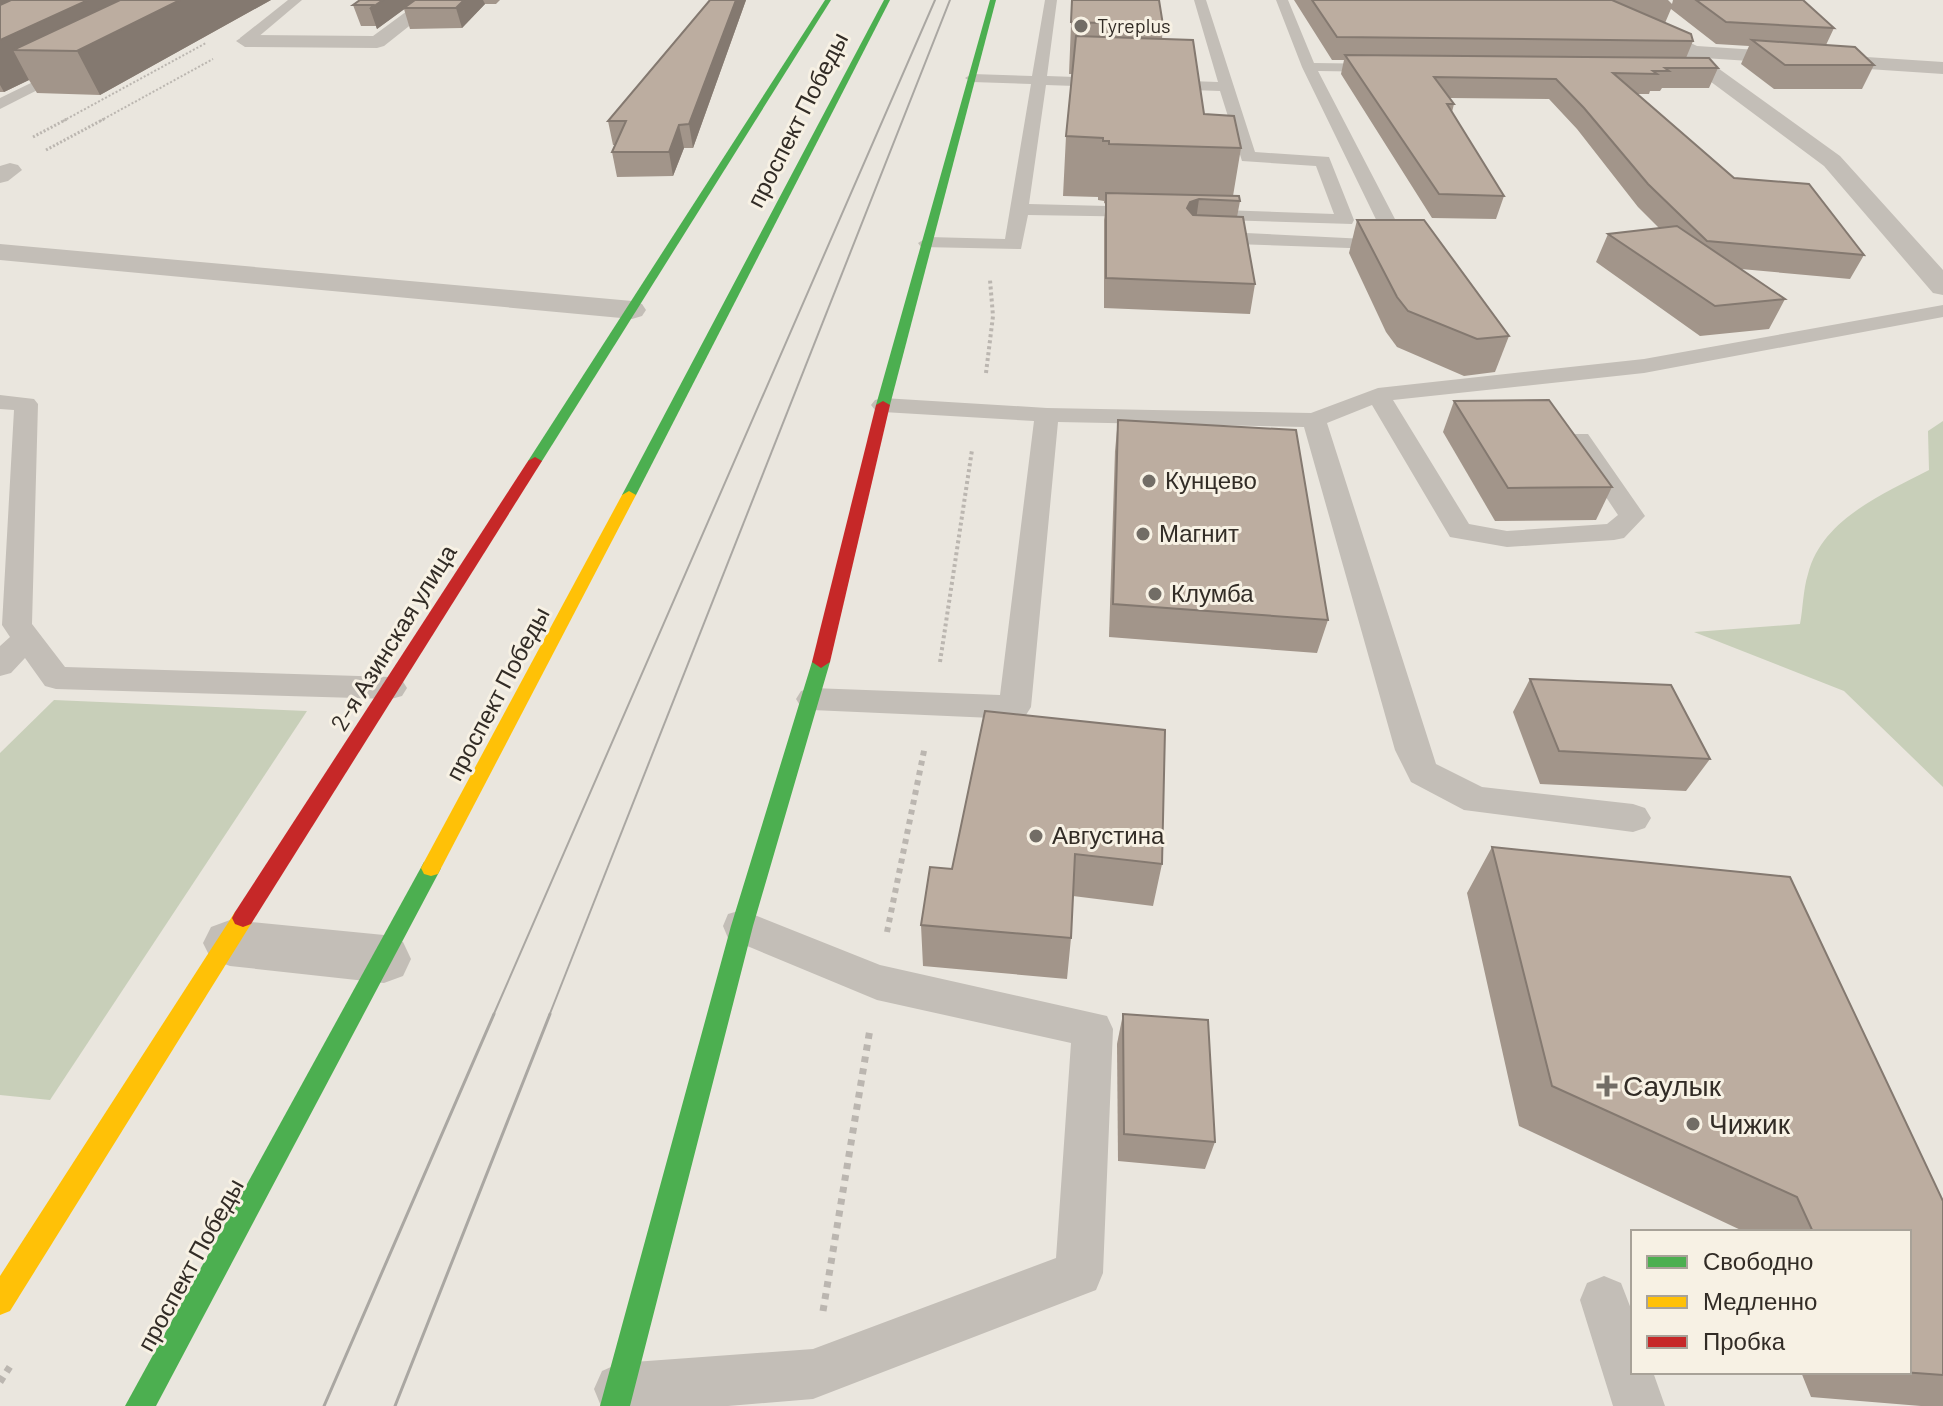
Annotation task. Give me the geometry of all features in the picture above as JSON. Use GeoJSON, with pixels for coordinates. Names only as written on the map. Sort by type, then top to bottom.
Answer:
{"type":"FeatureCollection","features":[{"type":"Feature","properties":{"kind":"main road","name":"2-я Азинская улица"},"geometry":{"type":"LineString","coordinates":[[0,1301],[828,0]]}},
{"type":"Feature","properties":{"kind":"main road","name":"проспект Победы"},"geometry":{"type":"LineString","coordinates":[[140,1406],[384,959],[602,550],[887,0]]}},
{"type":"Feature","properties":{"kind":"main road"},"geometry":{"type":"LineString","coordinates":[[618,1398],[742,926],[812,699],[883,405],[993,0]]}},
{"type":"Feature","properties":{"kind":"street"},"geometry":{"type":"LineString","coordinates":[[245,41],[377,42],[433,0]]}},
{"type":"Feature","properties":{"kind":"street"},"geometry":{"type":"LineString","coordinates":[[1588,0],[1685,61],[1943,68]]}},
{"type":"Feature","properties":{"kind":"street"},"geometry":{"type":"LineString","coordinates":[[1685,61],[1694,60],[1832,161],[1943,287]]}},
{"type":"Feature","properties":{"kind":"street"},"geometry":{"type":"LineString","coordinates":[[0,252],[632,310]]}},
{"type":"Feature","properties":{"kind":"street"},"geometry":{"type":"LineString","coordinates":[[230,943],[384,959]]}},
{"type":"Feature","properties":{"kind":"lane"},"geometry":{"type":"LineString","coordinates":[[245,41],[296,0]]}},
{"type":"Feature","properties":{"kind":"lane"},"geometry":{"type":"LineString","coordinates":[[928,243],[1014,245],[1051,0]]}},
{"type":"Feature","properties":{"kind":"lane"},"geometry":{"type":"LineString","coordinates":[[1020,217],[1168,214],[1345,220],[1323,161],[1248,157],[1200,0]]}},
{"type":"Feature","properties":{"kind":"lane"},"geometry":{"type":"LineString","coordinates":[[1187,236],[1399,246],[1309,67],[1282,0]]}},
{"type":"Feature","properties":{"kind":"lane"},"geometry":{"type":"LineString","coordinates":[[4,99],[81,63]]}},
{"type":"Feature","properties":{"kind":"lane"},"geometry":{"type":"LineString","coordinates":[[1309,67],[1401,68]]}},
{"type":"Feature","properties":{"kind":"lane"},"geometry":{"type":"LineString","coordinates":[[972,78],[1226,87]]}},
{"type":"Feature","properties":{"kind":"lane"},"geometry":{"type":"LineString","coordinates":[[1020,217],[1095,231]]}},
{"type":"Feature","properties":{"kind":"lane"},"geometry":{"type":"LineString","coordinates":[[883,405],[1047,415],[1314,420],[1378,395],[1644,366],[1943,311]]}},
{"type":"Feature","properties":{"kind":"lane"},"geometry":{"type":"LineString","coordinates":[[1378,395],[1460,531],[1507,539],[1614,532],[1632,516],[1579,439]]}},
{"type":"Feature","properties":{"kind":"lane"},"geometry":{"type":"LineString","coordinates":[[0,402],[26,404],[11,506],[9,591],[17,625],[56,678],[391,688]]}},
{"type":"Feature","properties":{"kind":"lane"},"geometry":{"type":"LineString","coordinates":[[812,699],[1015,707],[1047,415]]}},
{"type":"Feature","properties":{"kind":"lane"},"geometry":{"type":"LineString","coordinates":[[1314,420],[1412,750],[1423,773],[1476,800],[1633,818]]}},
{"type":"Feature","properties":{"kind":"lane"},"geometry":{"type":"LineString","coordinates":[[0,665],[26,638]]}},
{"type":"Feature","properties":{"kind":"lane"},"geometry":{"type":"LineString","coordinates":[[618,1398],[813,1374],[1079,1273],[1092,1029],[877,982],[742,926]]}},
{"type":"Feature","properties":{"kind":"lane"},"geometry":{"type":"LineString","coordinates":[[1604,1300],[1639,1406]]}},
{"type":"Feature","properties":{"kind":"path"},"geometry":{"type":"LineString","coordinates":[[27,140],[217,37]]}},
{"type":"Feature","properties":{"kind":"path"},"geometry":{"type":"LineString","coordinates":[[3,172],[245,41]]}},
{"type":"Feature","properties":{"kind":"path"},"geometry":{"type":"LineString","coordinates":[[813,1374],[877,982],[934,704],[993,316],[989,267],[993,245]]}},
{"type":"Feature","properties":{"kind":"path"},"geometry":{"type":"LineString","coordinates":[[0,1382],[18,1354]]}},
{"type":"Feature","properties":{"kind":"green space"},"geometry":{"type":"Polygon","coordinates":[[[1943,421],[1943,787],[1844,691],[1694,632],[1800,624],[1808,574],[1826,538],[1856,510],[1929,470],[1928,431],[1943,421]]]}},
{"type":"Feature","properties":{"kind":"green space"},"geometry":{"type":"Polygon","coordinates":[[[54,700],[307,711],[50,1100],[0,1095],[0,753],[54,700]]]}},
{"type":"Feature","properties":{"kind":"building"},"geometry":{"type":"Polygon","coordinates":[[[11,0],[88,0],[0,40],[0,5],[11,0]]]}},
{"type":"Feature","properties":{"kind":"building"},"geometry":{"type":"Polygon","coordinates":[[[120,0],[180,0],[77,51],[13,50],[120,0]]]}},
{"type":"Feature","properties":{"kind":"building"},"geometry":{"type":"Polygon","coordinates":[[[360,0],[383,0],[370,9],[373,5],[353,5],[360,0]]]}},
{"type":"Feature","properties":{"kind":"building"},"geometry":{"type":"Polygon","coordinates":[[[415,0],[464,0],[456,8],[404,8],[415,0]]]}},
{"type":"Feature","properties":{"kind":"building"},"geometry":{"type":"Polygon","coordinates":[[[710,0],[736,0],[689,124],[679,125],[669,152],[612,152],[626,121],[608,121],[710,0]]]}},
{"type":"Feature","properties":{"kind":"building"},"geometry":{"type":"Polygon","coordinates":[[[1072,0],[1159,0],[1163,25],[1071,22],[1072,0]]]}},
{"type":"Feature","properties":{"kind":"building"},"geometry":{"type":"Polygon","coordinates":[[[1312,0],[1612,0],[1691,34],[1693,41],[1337,37],[1312,0]]]}},
{"type":"Feature","properties":{"kind":"building"},"geometry":{"type":"Polygon","coordinates":[[[1696,0],[1803,0],[1834,28],[1726,22],[1696,0]]]}},
{"type":"Feature","properties":{"kind":"building"},"geometry":{"type":"Polygon","coordinates":[[[1076,36],[1193,40],[1204,114],[1234,116],[1241,148],[1109,144],[1103,138],[1066,136],[1076,36]]]}},
{"type":"Feature","properties":{"kind":"building"},"geometry":{"type":"Polygon","coordinates":[[[1752,40],[1855,47],[1874,65],[1785,65],[1752,40]]]}},
{"type":"Feature","properties":{"kind":"building"},"geometry":{"type":"Polygon","coordinates":[[[1345,55],[1709,58],[1718,68],[1665,68],[1669,71],[1653,71],[1657,74],[1613,73],[1734,178],[1809,184],[1864,255],[1707,241],[1648,184],[1556,79],[1434,77],[1454,104],[1447,104],[1504,196],[1439,194],[1345,55]]]}},
{"type":"Feature","properties":{"kind":"building"},"geometry":{"type":"Polygon","coordinates":[[[1106,193],[1239,196],[1240,201],[1199,199],[1190,202],[1187,208],[1193,215],[1243,217],[1255,284],[1106,278],[1106,193]]]}},
{"type":"Feature","properties":{"kind":"building"},"geometry":{"type":"Polygon","coordinates":[[[1357,220],[1424,220],[1509,336],[1477,339],[1408,311],[1397,297],[1357,220]]]}},
{"type":"Feature","properties":{"kind":"building"},"geometry":{"type":"Polygon","coordinates":[[[1677,226],[1785,299],[1715,306],[1608,234],[1677,226]]]}},
{"type":"Feature","properties":{"kind":"building"},"geometry":{"type":"Polygon","coordinates":[[[1549,400],[1612,487],[1508,488],[1454,401],[1549,400]]]}},
{"type":"Feature","properties":{"kind":"building"},"geometry":{"type":"Polygon","coordinates":[[[1118,420],[1296,430],[1328,620],[1113,604],[1118,420]]]}},
{"type":"Feature","properties":{"kind":"building"},"geometry":{"type":"Polygon","coordinates":[[[1530,679],[1671,685],[1710,759],[1559,751],[1530,679]]]}},
{"type":"Feature","properties":{"kind":"building"},"geometry":{"type":"Polygon","coordinates":[[[985,711],[1165,730],[1162,864],[1075,854],[1071,938],[921,925],[930,867],[952,869],[985,711]]]}},
{"type":"Feature","properties":{"kind":"building"},"geometry":{"type":"Polygon","coordinates":[[[1492,847],[1790,877],[1943,1201],[1943,1375],[1911,1373],[1911,1230],[1812,1230],[1797,1197],[1552,1086],[1492,847]]]}},
{"type":"Feature","properties":{"kind":"building"},"geometry":{"type":"Polygon","coordinates":[[[1123,1014],[1208,1020],[1215,1142],[1124,1134],[1123,1014]]]}},
{"type":"Feature","properties":{"kind":"tram line"},"geometry":{"type":"LineString","coordinates":[[493,1016],[935,0]]}},
{"type":"Feature","properties":{"kind":"tram line"},"geometry":{"type":"LineString","coordinates":[[549,1016],[950,0]]}},
{"type":"Feature","properties":{"kind":"tram line"},"geometry":{"type":"LineString","coordinates":[[324,1406],[494,1014]]}},
{"type":"Feature","properties":{"kind":"tram line"},"geometry":{"type":"LineString","coordinates":[[395,1406],[550,1014]]}},
{"type":"Feature","properties":{"kind":"traffic: fast"},"geometry":{"type":"LineString","coordinates":[[535,461],[828,0]]}},
{"type":"Feature","properties":{"kind":"traffic: fast"},"geometry":{"type":"LineString","coordinates":[[629,495],[887,0]]}},
{"type":"Feature","properties":{"kind":"traffic: fast"},"geometry":{"type":"LineString","coordinates":[[883,405],[993,0]]}},
{"type":"Feature","properties":{"kind":"traffic: fast"},"geometry":{"type":"LineString","coordinates":[[615,1406],[742,926],[821,662]]}},
{"type":"Feature","properties":{"kind":"traffic: fast"},"geometry":{"type":"LineString","coordinates":[[140,1406],[431,868]]}},
{"type":"Feature","properties":{"kind":"traffic: slow"},"geometry":{"type":"LineString","coordinates":[[431,868],[629,495]]}},
{"type":"Feature","properties":{"kind":"traffic: slow"},"geometry":{"type":"LineString","coordinates":[[0,1301],[243,918]]}},
{"type":"Feature","properties":{"kind":"traffic: jam"},"geometry":{"type":"LineString","coordinates":[[821,662],[883,405]]}},
{"type":"Feature","properties":{"kind":"traffic: jam"},"geometry":{"type":"LineString","coordinates":[[243,918],[535,461]]}},
{"type":"Feature","properties":{"kind":"place","name":"Tyreplus"},"geometry":{"type":"Point","coordinates":[1081,26]}},
{"type":"Feature","properties":{"kind":"place","name":"Кунцево"},"geometry":{"type":"Point","coordinates":[1149,481]}},
{"type":"Feature","properties":{"kind":"place","name":"Магнит"},"geometry":{"type":"Point","coordinates":[1143,534]}},
{"type":"Feature","properties":{"kind":"place","name":"Клумба"},"geometry":{"type":"Point","coordinates":[1155,594]}},
{"type":"Feature","properties":{"kind":"place","name":"Августина"},"geometry":{"type":"Point","coordinates":[1036,836]}},
{"type":"Feature","properties":{"kind":"place","name":"Саулык"},"geometry":{"type":"Point","coordinates":[1607,1086]}},
{"type":"Feature","properties":{"kind":"place","name":"Чижик"},"geometry":{"type":"Point","coordinates":[1693,1124]}}]}
